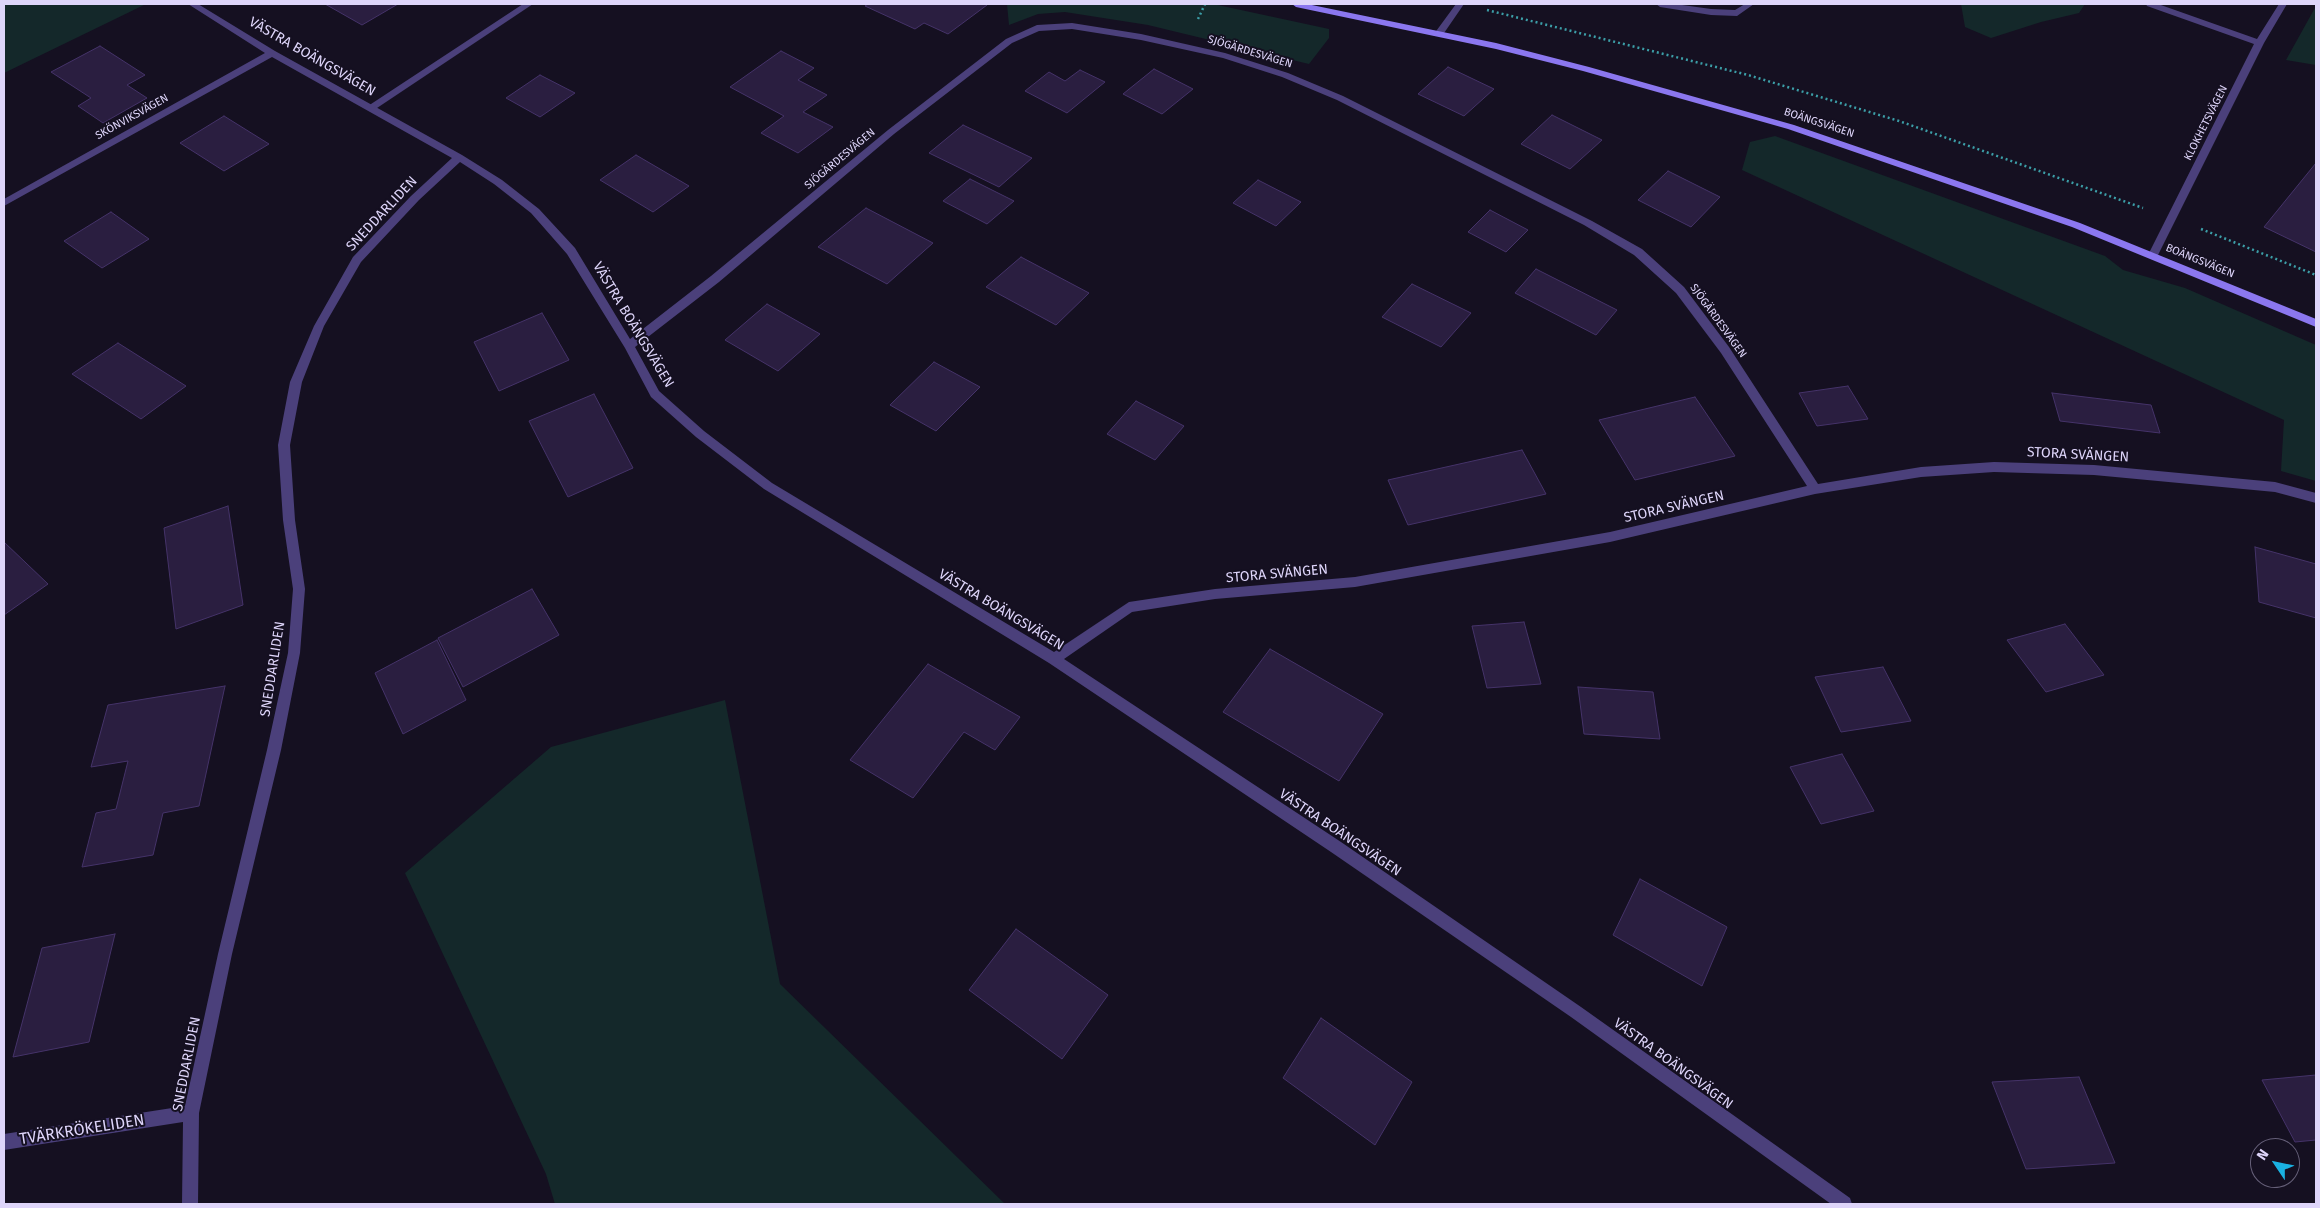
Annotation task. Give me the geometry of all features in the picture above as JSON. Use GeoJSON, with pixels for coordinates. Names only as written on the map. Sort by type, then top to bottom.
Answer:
{"type":"FeatureCollection","features":[{"type":"Feature","properties":{"kind":"street","name":"VÄSTRA BOÄNGSVÄGEN"},"geometry":{"type":"LineString","coordinates":[[192,4],[272,53],[458,157],[498,182],[535,211],[571,251],[630,346],[655,394],[700,434],[768,486],[1054,659],[1327,841],[1568,1007],[1844,1204]]}},
{"type":"Feature","properties":{"kind":"street"},"geometry":{"type":"LineString","coordinates":[[371,108],[529,4]]}},
{"type":"Feature","properties":{"kind":"street","name":"BOÄNGSVÄGEN"},"geometry":{"type":"LineString","coordinates":[[1296,4],[1439,34],[1586,69],[1791,127],[2015,203],[2153,255],[2316,323]]}},
{"type":"Feature","properties":{"kind":"street"},"geometry":{"type":"LineString","coordinates":[[1439,34],[1460,4]]}},
{"type":"Feature","properties":{"kind":"street"},"geometry":{"type":"LineString","coordinates":[[1660,4],[1711,12],[1737,13],[1750,4]]}},
{"type":"Feature","properties":{"kind":"street"},"geometry":{"type":"LineString","coordinates":[[2150,4],[2259,43]]}},
{"type":"Feature","properties":{"kind":"street","name":"KLOKHETSVÄGEN"},"geometry":{"type":"LineString","coordinates":[[2153,255],[2259,43],[2284,4]]}},
{"type":"Feature","properties":{"kind":"street","name":"SJÖGÄRDESVÄGEN"},"geometry":{"type":"LineString","coordinates":[[630,346],[715,280],[891,132],[1009,40],[1037,28],[1072,26],[1141,37],[1225,56],[1285,75],[1340,98],[1588,223],[1638,252],[1680,290],[1725,350],[1815,489]]}},
{"type":"Feature","properties":{"kind":"street","name":"SKÖNVIKSVÄGEN"},"geometry":{"type":"LineString","coordinates":[[4,203],[272,53]]}},
{"type":"Feature","properties":{"kind":"street","name":"SNEDDARLIDEN"},"geometry":{"type":"LineString","coordinates":[[190,1204],[191,1113],[225,954],[274,750],[294,653],[299,589],[289,520],[284,445],[296,382],[319,326],[357,260],[415,198],[458,157]]}},
{"type":"Feature","properties":{"kind":"street","name":"STORA SVÄNGEN"},"geometry":{"type":"LineString","coordinates":[[1054,659],[1129,607],[1215,594],[1355,582],[1610,537],[1815,489],[1921,472],[1994,467],[2094,470],[2196,478],[2274,487],[2316,498]]}},
{"type":"Feature","properties":{"kind":"street","name":"TVÄRKRÖKELIDEN"},"geometry":{"type":"LineString","coordinates":[[4,1142],[191,1113]]}},
{"type":"Feature","properties":{"kind":"path"},"geometry":{"type":"LineString","coordinates":[[1480,8],[1748,75],[1899,121],[2172,218],[2316,275]]}},
{"type":"Feature","properties":{"kind":"green space"},"geometry":{"type":"Polygon","coordinates":[[[4,4],[146,4],[4,73],[4,4]]]}},
{"type":"Feature","properties":{"kind":"green space"},"geometry":{"type":"Polygon","coordinates":[[[1007,4],[1213,4],[1329,29],[1329,38],[1309,64],[1148,25],[1065,12],[1038,14],[1009,25],[1007,4]]]}},
{"type":"Feature","properties":{"kind":"green space"},"geometry":{"type":"Polygon","coordinates":[[[1961,4],[2085,4],[2079,13],[2041,22],[1991,38],[1965,27],[1961,4]]]}},
{"type":"Feature","properties":{"kind":"green space"},"geometry":{"type":"Polygon","coordinates":[[[2316,6],[2316,65],[2286,60],[2316,6]]]}},
{"type":"Feature","properties":{"kind":"green space"},"geometry":{"type":"Polygon","coordinates":[[[1775,136],[2105,256],[2123,270],[2185,288],[2316,345],[2316,481],[2281,471],[2284,420],[1742,170],[1750,142],[1775,136]]]}},
{"type":"Feature","properties":{"kind":"green space"},"geometry":{"type":"Polygon","coordinates":[[[725,700],[780,984],[1005,1204],[555,1204],[546,1174],[405,873],[551,747],[725,700]]]}},
{"type":"Feature","properties":{"kind":"building"},"geometry":{"type":"Polygon","coordinates":[[[325,4],[398,4],[362,25],[325,4]]]}},
{"type":"Feature","properties":{"kind":"building"},"geometry":{"type":"Polygon","coordinates":[[[868,4],[987,5],[948,34],[924,23],[915,29],[865,6],[868,4]]]}},
{"type":"Feature","properties":{"kind":"building"},"geometry":{"type":"Polygon","coordinates":[[[100,46],[145,75],[127,85],[147,98],[103,123],[78,106],[91,98],[51,72],[100,46]]]}},
{"type":"Feature","properties":{"kind":"building"},"geometry":{"type":"Polygon","coordinates":[[[781,51],[814,68],[798,80],[827,95],[803,112],[833,127],[798,153],[761,133],[784,116],[730,87],[781,51]]]}},
{"type":"Feature","properties":{"kind":"building"},"geometry":{"type":"Polygon","coordinates":[[[1448,67],[1494,89],[1464,116],[1418,94],[1448,67]]]}},
{"type":"Feature","properties":{"kind":"building"},"geometry":{"type":"Polygon","coordinates":[[[1154,69],[1193,89],[1162,114],[1123,94],[1154,69]]]}},
{"type":"Feature","properties":{"kind":"building"},"geometry":{"type":"Polygon","coordinates":[[[1080,70],[1105,82],[1067,113],[1025,91],[1049,72],[1065,81],[1080,70]]]}},
{"type":"Feature","properties":{"kind":"building"},"geometry":{"type":"Polygon","coordinates":[[[540,75],[575,93],[540,117],[506,98],[540,75]]]}},
{"type":"Feature","properties":{"kind":"building"},"geometry":{"type":"Polygon","coordinates":[[[1552,115],[1602,140],[1570,169],[1521,144],[1552,115]]]}},
{"type":"Feature","properties":{"kind":"building"},"geometry":{"type":"Polygon","coordinates":[[[224,116],[269,144],[224,171],[180,143],[224,116]]]}},
{"type":"Feature","properties":{"kind":"building"},"geometry":{"type":"Polygon","coordinates":[[[963,125],[1032,158],[999,187],[929,153],[963,125]]]}},
{"type":"Feature","properties":{"kind":"building"},"geometry":{"type":"Polygon","coordinates":[[[636,155],[689,186],[653,212],[600,180],[636,155]]]}},
{"type":"Feature","properties":{"kind":"building"},"geometry":{"type":"Polygon","coordinates":[[[2316,163],[2316,252],[2264,227],[2316,163]]]}},
{"type":"Feature","properties":{"kind":"building"},"geometry":{"type":"Polygon","coordinates":[[[1668,171],[1720,197],[1691,227],[1638,200],[1668,171]]]}},
{"type":"Feature","properties":{"kind":"building"},"geometry":{"type":"Polygon","coordinates":[[[970,179],[1014,201],[987,224],[943,201],[970,179]]]}},
{"type":"Feature","properties":{"kind":"building"},"geometry":{"type":"Polygon","coordinates":[[[1258,180],[1301,202],[1276,226],[1233,203],[1258,180]]]}},
{"type":"Feature","properties":{"kind":"building"},"geometry":{"type":"Polygon","coordinates":[[[866,208],[933,243],[887,284],[818,247],[866,208]]]}},
{"type":"Feature","properties":{"kind":"building"},"geometry":{"type":"Polygon","coordinates":[[[1490,210],[1528,230],[1506,252],[1468,232],[1490,210]]]}},
{"type":"Feature","properties":{"kind":"building"},"geometry":{"type":"Polygon","coordinates":[[[111,212],[149,239],[102,268],[64,241],[111,212]]]}},
{"type":"Feature","properties":{"kind":"building"},"geometry":{"type":"Polygon","coordinates":[[[1021,257],[1089,293],[1056,325],[986,287],[1021,257]]]}},
{"type":"Feature","properties":{"kind":"building"},"geometry":{"type":"Polygon","coordinates":[[[1536,269],[1617,310],[1596,335],[1515,293],[1536,269]]]}},
{"type":"Feature","properties":{"kind":"building"},"geometry":{"type":"Polygon","coordinates":[[[1412,284],[1471,313],[1441,347],[1382,317],[1412,284]]]}},
{"type":"Feature","properties":{"kind":"building"},"geometry":{"type":"Polygon","coordinates":[[[767,304],[820,334],[778,371],[725,340],[767,304]]]}},
{"type":"Feature","properties":{"kind":"building"},"geometry":{"type":"Polygon","coordinates":[[[542,313],[569,360],[499,391],[474,342],[542,313]]]}},
{"type":"Feature","properties":{"kind":"building"},"geometry":{"type":"Polygon","coordinates":[[[118,343],[186,386],[141,419],[72,374],[118,343]]]}},
{"type":"Feature","properties":{"kind":"building"},"geometry":{"type":"Polygon","coordinates":[[[934,362],[980,387],[936,431],[890,405],[934,362]]]}},
{"type":"Feature","properties":{"kind":"building"},"geometry":{"type":"Polygon","coordinates":[[[1848,386],[1868,419],[1817,426],[1799,393],[1848,386]]]}},
{"type":"Feature","properties":{"kind":"building"},"geometry":{"type":"Polygon","coordinates":[[[2052,393],[2151,405],[2160,433],[2060,421],[2052,393]]]}},
{"type":"Feature","properties":{"kind":"building"},"geometry":{"type":"Polygon","coordinates":[[[594,394],[633,468],[568,497],[529,421],[594,394]]]}},
{"type":"Feature","properties":{"kind":"building"},"geometry":{"type":"Polygon","coordinates":[[[1695,397],[1735,456],[1635,480],[1599,420],[1695,397]]]}},
{"type":"Feature","properties":{"kind":"building"},"geometry":{"type":"Polygon","coordinates":[[[1136,401],[1184,426],[1155,460],[1107,434],[1136,401]]]}},
{"type":"Feature","properties":{"kind":"building"},"geometry":{"type":"Polygon","coordinates":[[[1522,450],[1546,494],[1408,525],[1388,480],[1522,450]]]}},
{"type":"Feature","properties":{"kind":"building"},"geometry":{"type":"Polygon","coordinates":[[[228,506],[243,605],[176,629],[164,528],[228,506]]]}},
{"type":"Feature","properties":{"kind":"building"},"geometry":{"type":"Polygon","coordinates":[[[4,542],[48,584],[4,615],[4,542]]]}},
{"type":"Feature","properties":{"kind":"building"},"geometry":{"type":"Polygon","coordinates":[[[2255,547],[2316,564],[2316,618],[2259,602],[2255,547]]]}},
{"type":"Feature","properties":{"kind":"building"},"geometry":{"type":"Polygon","coordinates":[[[532,589],[559,635],[463,687],[438,638],[532,589]]]}},
{"type":"Feature","properties":{"kind":"building"},"geometry":{"type":"Polygon","coordinates":[[[1524,622],[1541,684],[1487,688],[1472,626],[1524,622]]]}},
{"type":"Feature","properties":{"kind":"building"},"geometry":{"type":"Polygon","coordinates":[[[2065,624],[2104,675],[2046,692],[2007,640],[2065,624]]]}},
{"type":"Feature","properties":{"kind":"building"},"geometry":{"type":"Polygon","coordinates":[[[437,640],[466,700],[403,734],[375,673],[437,640]]]}},
{"type":"Feature","properties":{"kind":"building"},"geometry":{"type":"Polygon","coordinates":[[[1270,649],[1383,714],[1339,781],[1223,712],[1270,649]]]}},
{"type":"Feature","properties":{"kind":"building"},"geometry":{"type":"Polygon","coordinates":[[[928,664],[1020,717],[995,750],[964,732],[913,798],[850,760],[928,664]]]}},
{"type":"Feature","properties":{"kind":"building"},"geometry":{"type":"Polygon","coordinates":[[[1883,667],[1911,721],[1841,732],[1815,677],[1883,667]]]}},
{"type":"Feature","properties":{"kind":"building"},"geometry":{"type":"Polygon","coordinates":[[[225,686],[199,806],[163,813],[153,855],[82,867],[96,813],[116,809],[128,761],[91,767],[108,705],[225,686]]]}},
{"type":"Feature","properties":{"kind":"building"},"geometry":{"type":"Polygon","coordinates":[[[1578,687],[1653,692],[1660,739],[1584,734],[1578,687]]]}},
{"type":"Feature","properties":{"kind":"building"},"geometry":{"type":"Polygon","coordinates":[[[1842,754],[1874,811],[1821,824],[1790,767],[1842,754]]]}},
{"type":"Feature","properties":{"kind":"building"},"geometry":{"type":"Polygon","coordinates":[[[1640,879],[1727,927],[1702,986],[1613,935],[1640,879]]]}},
{"type":"Feature","properties":{"kind":"building"},"geometry":{"type":"Polygon","coordinates":[[[1016,929],[1108,995],[1062,1059],[969,990],[1016,929]]]}},
{"type":"Feature","properties":{"kind":"building"},"geometry":{"type":"Polygon","coordinates":[[[115,934],[89,1042],[13,1057],[42,948],[115,934]]]}},
{"type":"Feature","properties":{"kind":"building"},"geometry":{"type":"Polygon","coordinates":[[[1321,1018],[1412,1082],[1375,1145],[1283,1078],[1321,1018]]]}},
{"type":"Feature","properties":{"kind":"building"},"geometry":{"type":"Polygon","coordinates":[[[2316,1075],[2316,1140],[2300,1142],[2300,1138],[2293,1138],[2262,1080],[2316,1075]]]}},
{"type":"Feature","properties":{"kind":"building"},"geometry":{"type":"Polygon","coordinates":[[[2079,1077],[2115,1163],[2026,1169],[1992,1082],[2079,1077]]]}}]}
